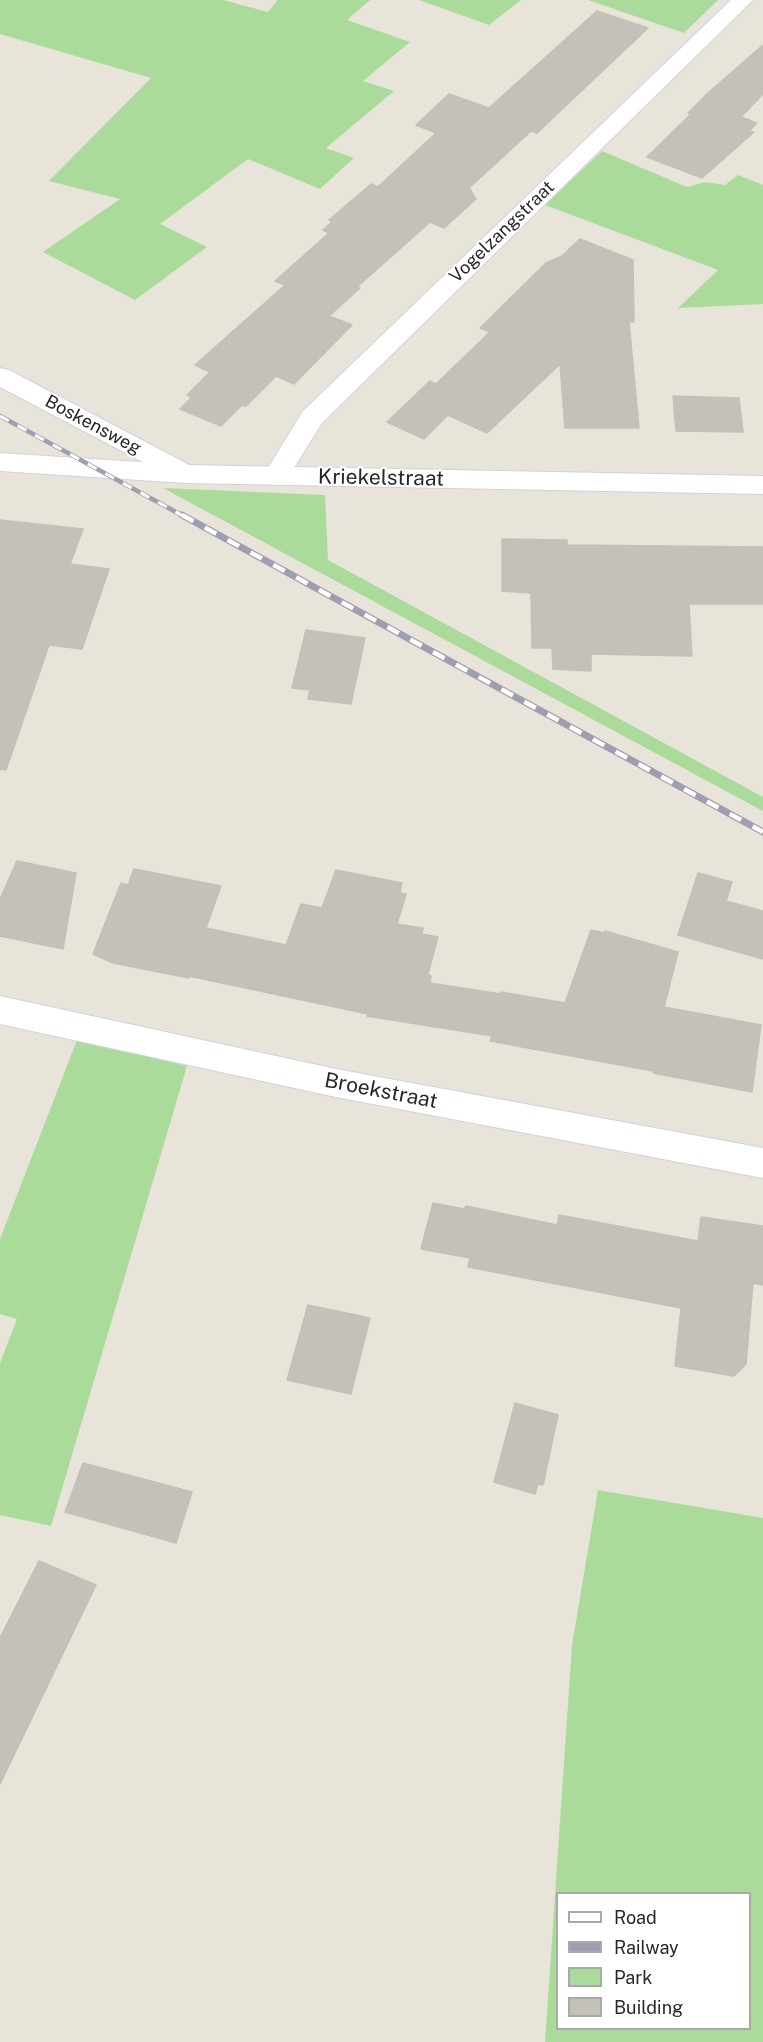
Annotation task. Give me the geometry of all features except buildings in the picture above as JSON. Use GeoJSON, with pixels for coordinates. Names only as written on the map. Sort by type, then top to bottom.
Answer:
{"type":"FeatureCollection","features":[{"type":"Feature","properties":{"kind":"street","name":"Vogelzangstraat"},"geometry":{"type":"LineString","coordinates":[[276,476],[312,417],[742,0]]}},
{"type":"Feature","properties":{"kind":"street","name":"Boskensweg"},"geometry":{"type":"LineString","coordinates":[[0,376],[186,474]]}},
{"type":"Feature","properties":{"kind":"street","name":"Kriekelstraat"},"geometry":{"type":"LineString","coordinates":[[0,462],[186,474],[763,485]]}},
{"type":"Feature","properties":{"kind":"street","name":"Broekstraat"},"geometry":{"type":"LineString","coordinates":[[0,1010],[336,1083],[763,1163]]}},
{"type":"Feature","properties":{"kind":"green space"},"geometry":{"type":"Polygon","coordinates":[[[0,0],[223,0],[268,12],[278,0],[370,0],[347,20],[410,42],[363,81],[394,91],[326,148],[354,158],[320,189],[248,159],[160,224],[207,247],[135,300],[43,252],[120,199],[49,181],[151,78],[0,34],[0,0]]]}},
{"type":"Feature","properties":{"kind":"green space"},"geometry":{"type":"Polygon","coordinates":[[[419,0],[521,0],[489,25],[419,0]]]}},
{"type":"Feature","properties":{"kind":"green space"},"geometry":{"type":"Polygon","coordinates":[[[588,0],[718,0],[684,33],[588,0]]]}},
{"type":"Feature","properties":{"kind":"green space"},"geometry":{"type":"Polygon","coordinates":[[[602,151],[687,187],[705,182],[725,185],[738,175],[763,185],[763,304],[678,308],[718,270],[545,205],[602,151]]]}},
{"type":"Feature","properties":{"kind":"green space"},"geometry":{"type":"Polygon","coordinates":[[[163,488],[325,495],[328,560],[763,797],[763,811],[163,488]]]}},
{"type":"Feature","properties":{"kind":"green space"},"geometry":{"type":"Polygon","coordinates":[[[77,1040],[187,1066],[51,1526],[0,1515],[0,1363],[17,1319],[0,1314],[0,1239],[77,1040]]]}},
{"type":"Feature","properties":{"kind":"green space"},"geometry":{"type":"Polygon","coordinates":[[[598,1490],[763,1518],[763,2042],[545,2042],[572,1645],[598,1490]]]}},
{"type":"Feature","properties":{"kind":"railway"},"geometry":{"type":"LineString","coordinates":[[0,416],[185,517]]}},
{"type":"Feature","properties":{"kind":"railway"},"geometry":{"type":"LineString","coordinates":[[182,515],[763,832]]}}]}
